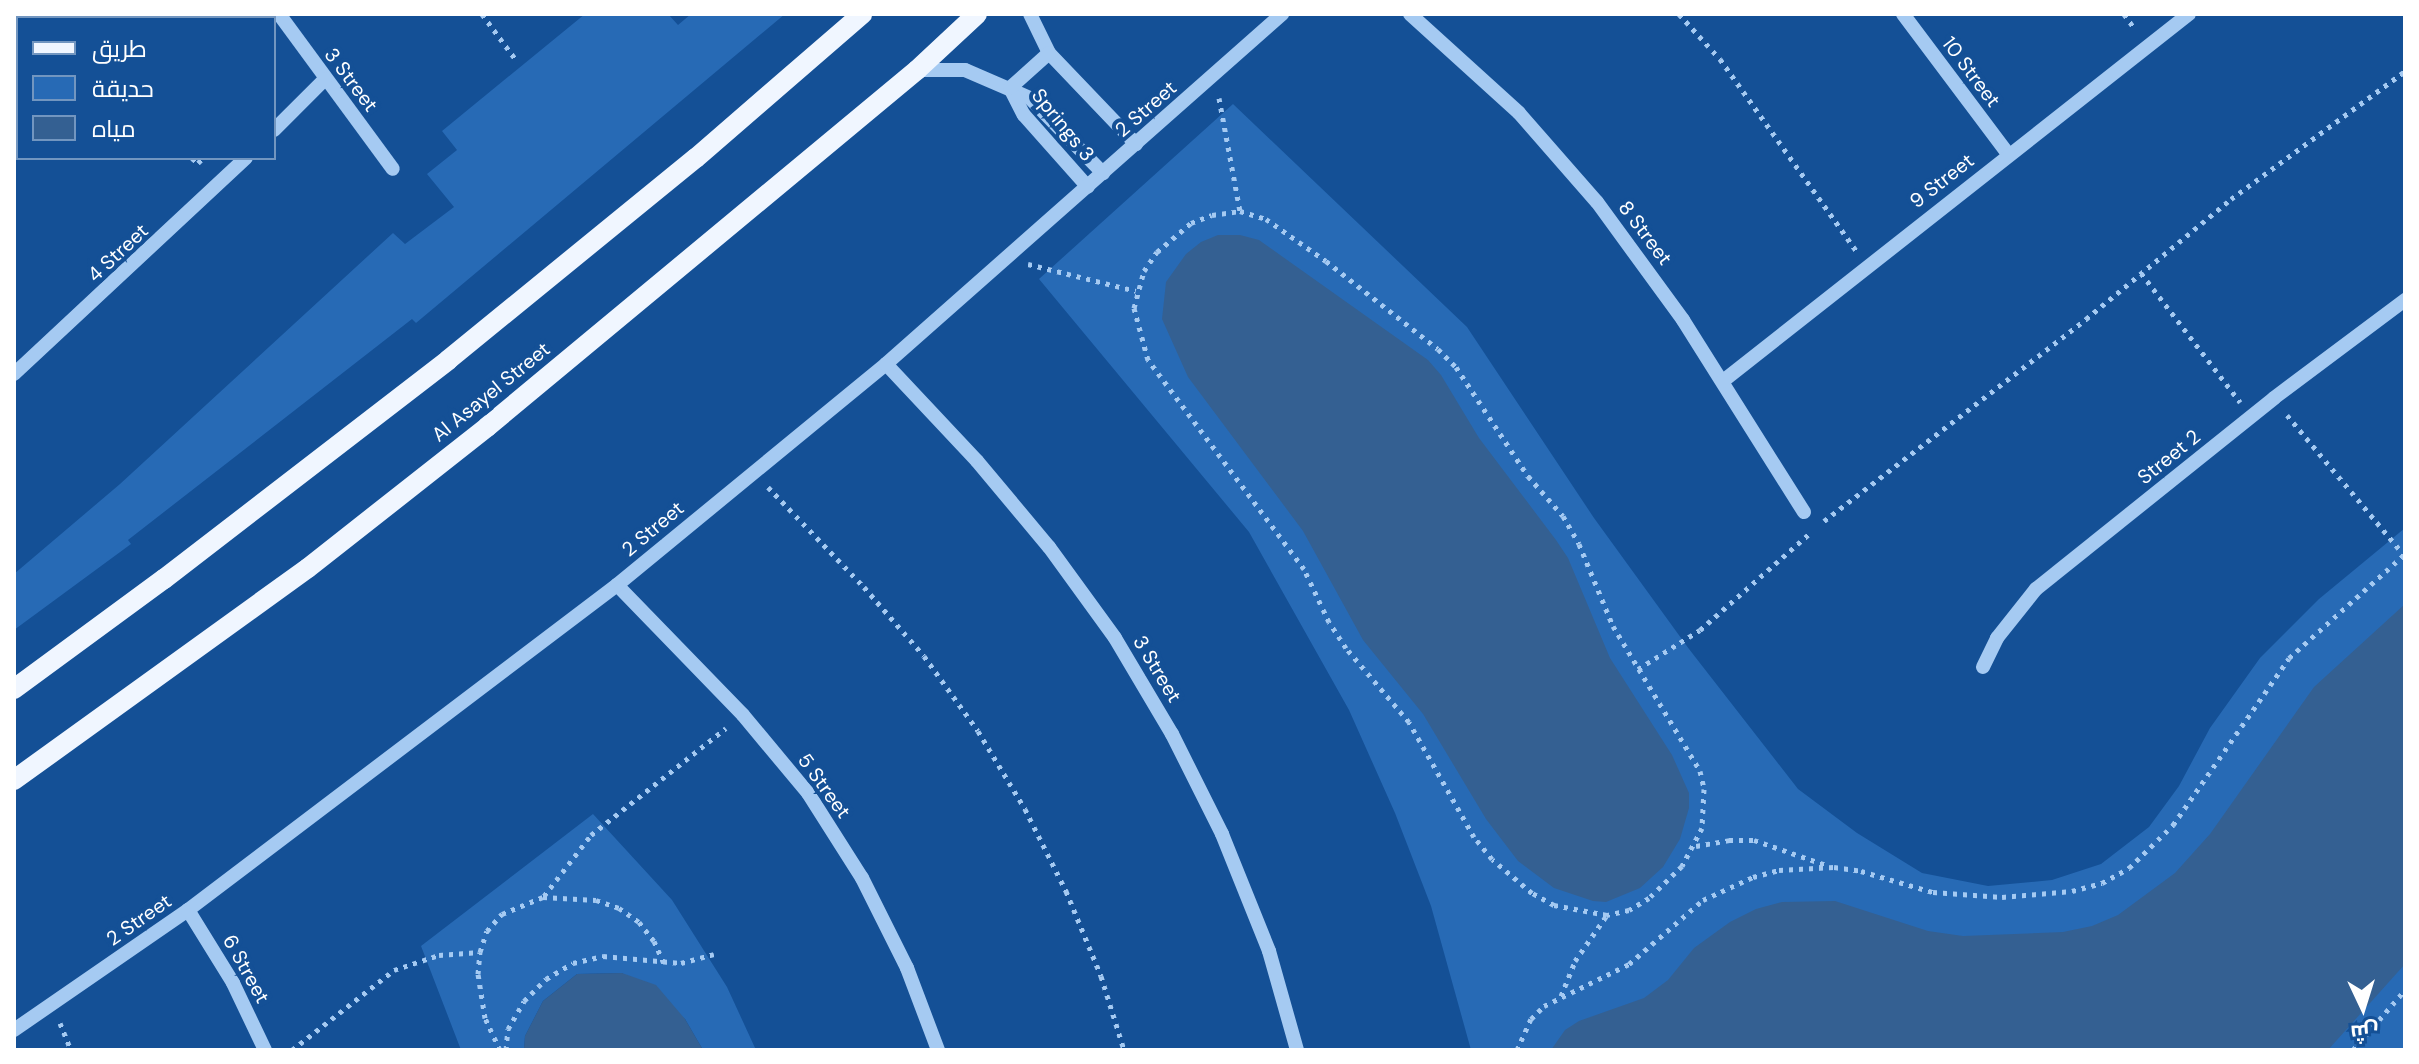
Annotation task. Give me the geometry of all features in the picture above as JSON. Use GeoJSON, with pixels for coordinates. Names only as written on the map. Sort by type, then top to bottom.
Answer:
{"type":"FeatureCollection","features":[{"type":"Feature","properties":{"kind":"main road"},"geometry":{"type":"LineString","coordinates":[[14,689],[176,570],[448,360],[696,158],[862,14]]}},
{"type":"Feature","properties":{"kind":"main road","name":"Al Asayel Street"},"geometry":{"type":"LineString","coordinates":[[14,780],[133,698],[368,521],[560,367],[917,70],[977,14]]}},
{"type":"Feature","properties":{"kind":"street","name":"3 Street"},"geometry":{"type":"LineString","coordinates":[[279,14],[393,169]]}},
{"type":"Feature","properties":{"kind":"street","name":"Springs 3"},"geometry":{"type":"LineString","coordinates":[[1030,14],[1049,53],[1136,144]]}},
{"type":"Feature","properties":{"kind":"street","name":"2 Street"},"geometry":{"type":"LineString","coordinates":[[14,1030],[188,910],[617,585],[886,364],[1282,14]]}},
{"type":"Feature","properties":{"kind":"street","name":"8 Street"},"geometry":{"type":"LineString","coordinates":[[1410,14],[1519,113],[1597,202],[1658,284],[1723,381],[1804,512]]}},
{"type":"Feature","properties":{"kind":"street","name":"10 Street"},"geometry":{"type":"LineString","coordinates":[[1903,14],[2008,154]]}},
{"type":"Feature","properties":{"kind":"street","name":"9 Street"},"geometry":{"type":"LineString","coordinates":[[1723,381],[2189,14]]}},
{"type":"Feature","properties":{"kind":"street"},"geometry":{"type":"LineString","coordinates":[[1010,88],[1049,53]]}},
{"type":"Feature","properties":{"kind":"street","name":"Springs 3"},"geometry":{"type":"LineString","coordinates":[[917,70],[965,70],[1010,88],[1045,111],[1103,173]]}},
{"type":"Feature","properties":{"kind":"street"},"geometry":{"type":"LineString","coordinates":[[276,128],[325,79]]}},
{"type":"Feature","properties":{"kind":"street","name":"Springs 3"},"geometry":{"type":"LineString","coordinates":[[1010,88],[1024,115],[1088,187]]}},
{"type":"Feature","properties":{"kind":"street","name":"4 Street"},"geometry":{"type":"LineString","coordinates":[[14,374],[244,160]]}},
{"type":"Feature","properties":{"kind":"street","name":"Street 2"},"geometry":{"type":"LineString","coordinates":[[1983,667],[2005,625],[2036,589],[2274,398],[2405,300]]}},
{"type":"Feature","properties":{"kind":"street","name":"3 Street"},"geometry":{"type":"LineString","coordinates":[[886,364],[977,461],[1049,547],[1115,638],[1172,734],[1222,834],[1269,951],[1297,1050]]}},
{"type":"Feature","properties":{"kind":"street","name":"5 Street"},"geometry":{"type":"LineString","coordinates":[[617,585],[743,715],[808,793],[862,878],[907,968],[938,1050]]}},
{"type":"Feature","properties":{"kind":"street","name":"6 Street"},"geometry":{"type":"LineString","coordinates":[[188,910],[233,983],[265,1050]]}},
{"type":"Feature","properties":{"kind":"path"},"geometry":{"type":"LineString","coordinates":[[482,14],[516,60]]}},
{"type":"Feature","properties":{"kind":"path"},"geometry":{"type":"LineString","coordinates":[[1679,14],[1728,70],[1821,195],[1867,266]]}},
{"type":"Feature","properties":{"kind":"path"},"geometry":{"type":"LineString","coordinates":[[1638,669],[1700,630],[1814,529],[2086,319],[2278,163],[2405,71]]}},
{"type":"Feature","properties":{"kind":"path"},"geometry":{"type":"LineString","coordinates":[[1215,75],[1240,211]]}},
{"type":"Feature","properties":{"kind":"path"},"geometry":{"type":"LineString","coordinates":[[1240,211],[1266,219],[1326,261],[1420,331],[1456,367],[1512,455],[1563,516],[1593,573],[1613,626],[1700,771],[1706,809],[1695,846],[1682,866],[1649,898],[1629,910],[1607,915],[1567,908],[1532,893],[1492,859],[1474,837],[1409,722],[1346,648],[1329,622],[1304,569],[1148,360],[1136,326],[1136,291],[1144,271],[1173,237],[1212,215],[1240,211]]}},
{"type":"Feature","properties":{"kind":"path"},"geometry":{"type":"LineString","coordinates":[[1006,259],[1136,291]]}},
{"type":"Feature","properties":{"kind":"path"},"geometry":{"type":"LineString","coordinates":[[2141,273],[2251,417]]}},
{"type":"Feature","properties":{"kind":"path"},"geometry":{"type":"LineString","coordinates":[[1695,846],[1729,840],[1754,840],[1834,867],[1967,897],[2072,891],[2102,883],[2129,868],[2173,825],[2289,658],[2405,555],[2274,398]]}},
{"type":"Feature","properties":{"kind":"path"},"geometry":{"type":"LineString","coordinates":[[753,472],[864,587],[924,656],[978,731],[1025,809],[1066,891],[1101,976],[1124,1050]]}},
{"type":"Feature","properties":{"kind":"path"},"geometry":{"type":"LineString","coordinates":[[543,897],[591,835],[743,715]]}},
{"type":"Feature","properties":{"kind":"path"},"geometry":{"type":"LineString","coordinates":[[1517,1050],[1531,1019],[1561,996],[1629,964],[1694,907],[1727,887],[1779,870],[1834,867]]}},
{"type":"Feature","properties":{"kind":"path"},"geometry":{"type":"LineString","coordinates":[[503,1050],[485,1018],[480,996],[480,952],[487,931],[502,914],[543,897],[570,896],[619,908],[639,922],[654,941],[664,963]]}},
{"type":"Feature","properties":{"kind":"path"},"geometry":{"type":"LineString","coordinates":[[1561,996],[1575,961],[1607,915]]}},
{"type":"Feature","properties":{"kind":"path"},"geometry":{"type":"LineString","coordinates":[[292,1050],[394,970],[439,955],[480,952]]}},
{"type":"Feature","properties":{"kind":"path"},"geometry":{"type":"LineString","coordinates":[[503,1050],[508,1029],[524,1001],[546,979],[573,963],[603,956],[634,956],[664,963],[714,954]]}},
{"type":"Feature","properties":{"kind":"path"},"geometry":{"type":"LineString","coordinates":[[2356,1049],[2405,990]]}},
{"type":"Feature","properties":{"kind":"green space"},"geometry":{"type":"Polygon","coordinates":[[[14,14],[36,14],[16,16],[14,102],[14,14]]]}},
{"type":"Feature","properties":{"kind":"green space"},"geometry":{"type":"Polygon","coordinates":[[[585,14],[668,14],[678,25],[691,14],[785,14],[416,323],[412,319],[128,540],[131,544],[14,630],[14,574],[120,484],[393,233],[405,244],[454,207],[427,174],[457,150],[442,131],[585,14]]]}},
{"type":"Feature","properties":{"kind":"green space"},"geometry":{"type":"Polygon","coordinates":[[[1233,104],[1467,327],[1594,518],[1689,649],[1798,789],[1857,833],[1922,873],[1988,886],[2052,880],[2101,864],[2149,827],[2179,786],[2210,728],[2260,658],[2319,599],[2405,528],[2405,1050],[1471,1050],[1431,906],[1395,813],[1349,710],[1249,532],[1039,279],[1233,104]]]}},
{"type":"Feature","properties":{"kind":"green space"},"geometry":{"type":"Polygon","coordinates":[[[593,814],[672,900],[727,987],[756,1050],[703,1050],[685,1019],[622,973],[577,974],[543,1001],[525,1036],[524,1050],[461,1050],[421,946],[593,814]]]}},
{"type":"Feature","properties":{"kind":"water"},"geometry":{"type":"Polygon","coordinates":[[[1218,235],[1240,235],[1259,240],[1428,360],[1441,375],[1479,438],[1568,558],[1610,658],[1672,755],[1689,793],[1689,808],[1680,839],[1663,867],[1640,888],[1606,902],[1593,901],[1554,888],[1518,861],[1486,819],[1423,714],[1363,640],[1303,531],[1188,377],[1162,319],[1166,282],[1186,254],[1201,242],[1218,235]]]}},
{"type":"Feature","properties":{"kind":"water"},"geometry":{"type":"Polygon","coordinates":[[[2405,604],[2405,964],[2328,1050],[1551,1050],[1565,1030],[1579,1021],[1644,998],[1668,980],[1694,948],[1730,922],[1756,909],[1782,902],[1835,901],[1928,931],[1963,936],[2063,932],[2092,926],[2118,915],[2175,873],[2210,834],[2314,687],[2405,604]]]}},
{"type":"Feature","properties":{"kind":"water"},"geometry":{"type":"Polygon","coordinates":[[[622,973],[656,985],[685,1019],[703,1050],[524,1050],[525,1036],[543,1001],[577,974],[622,973]]]}}]}
